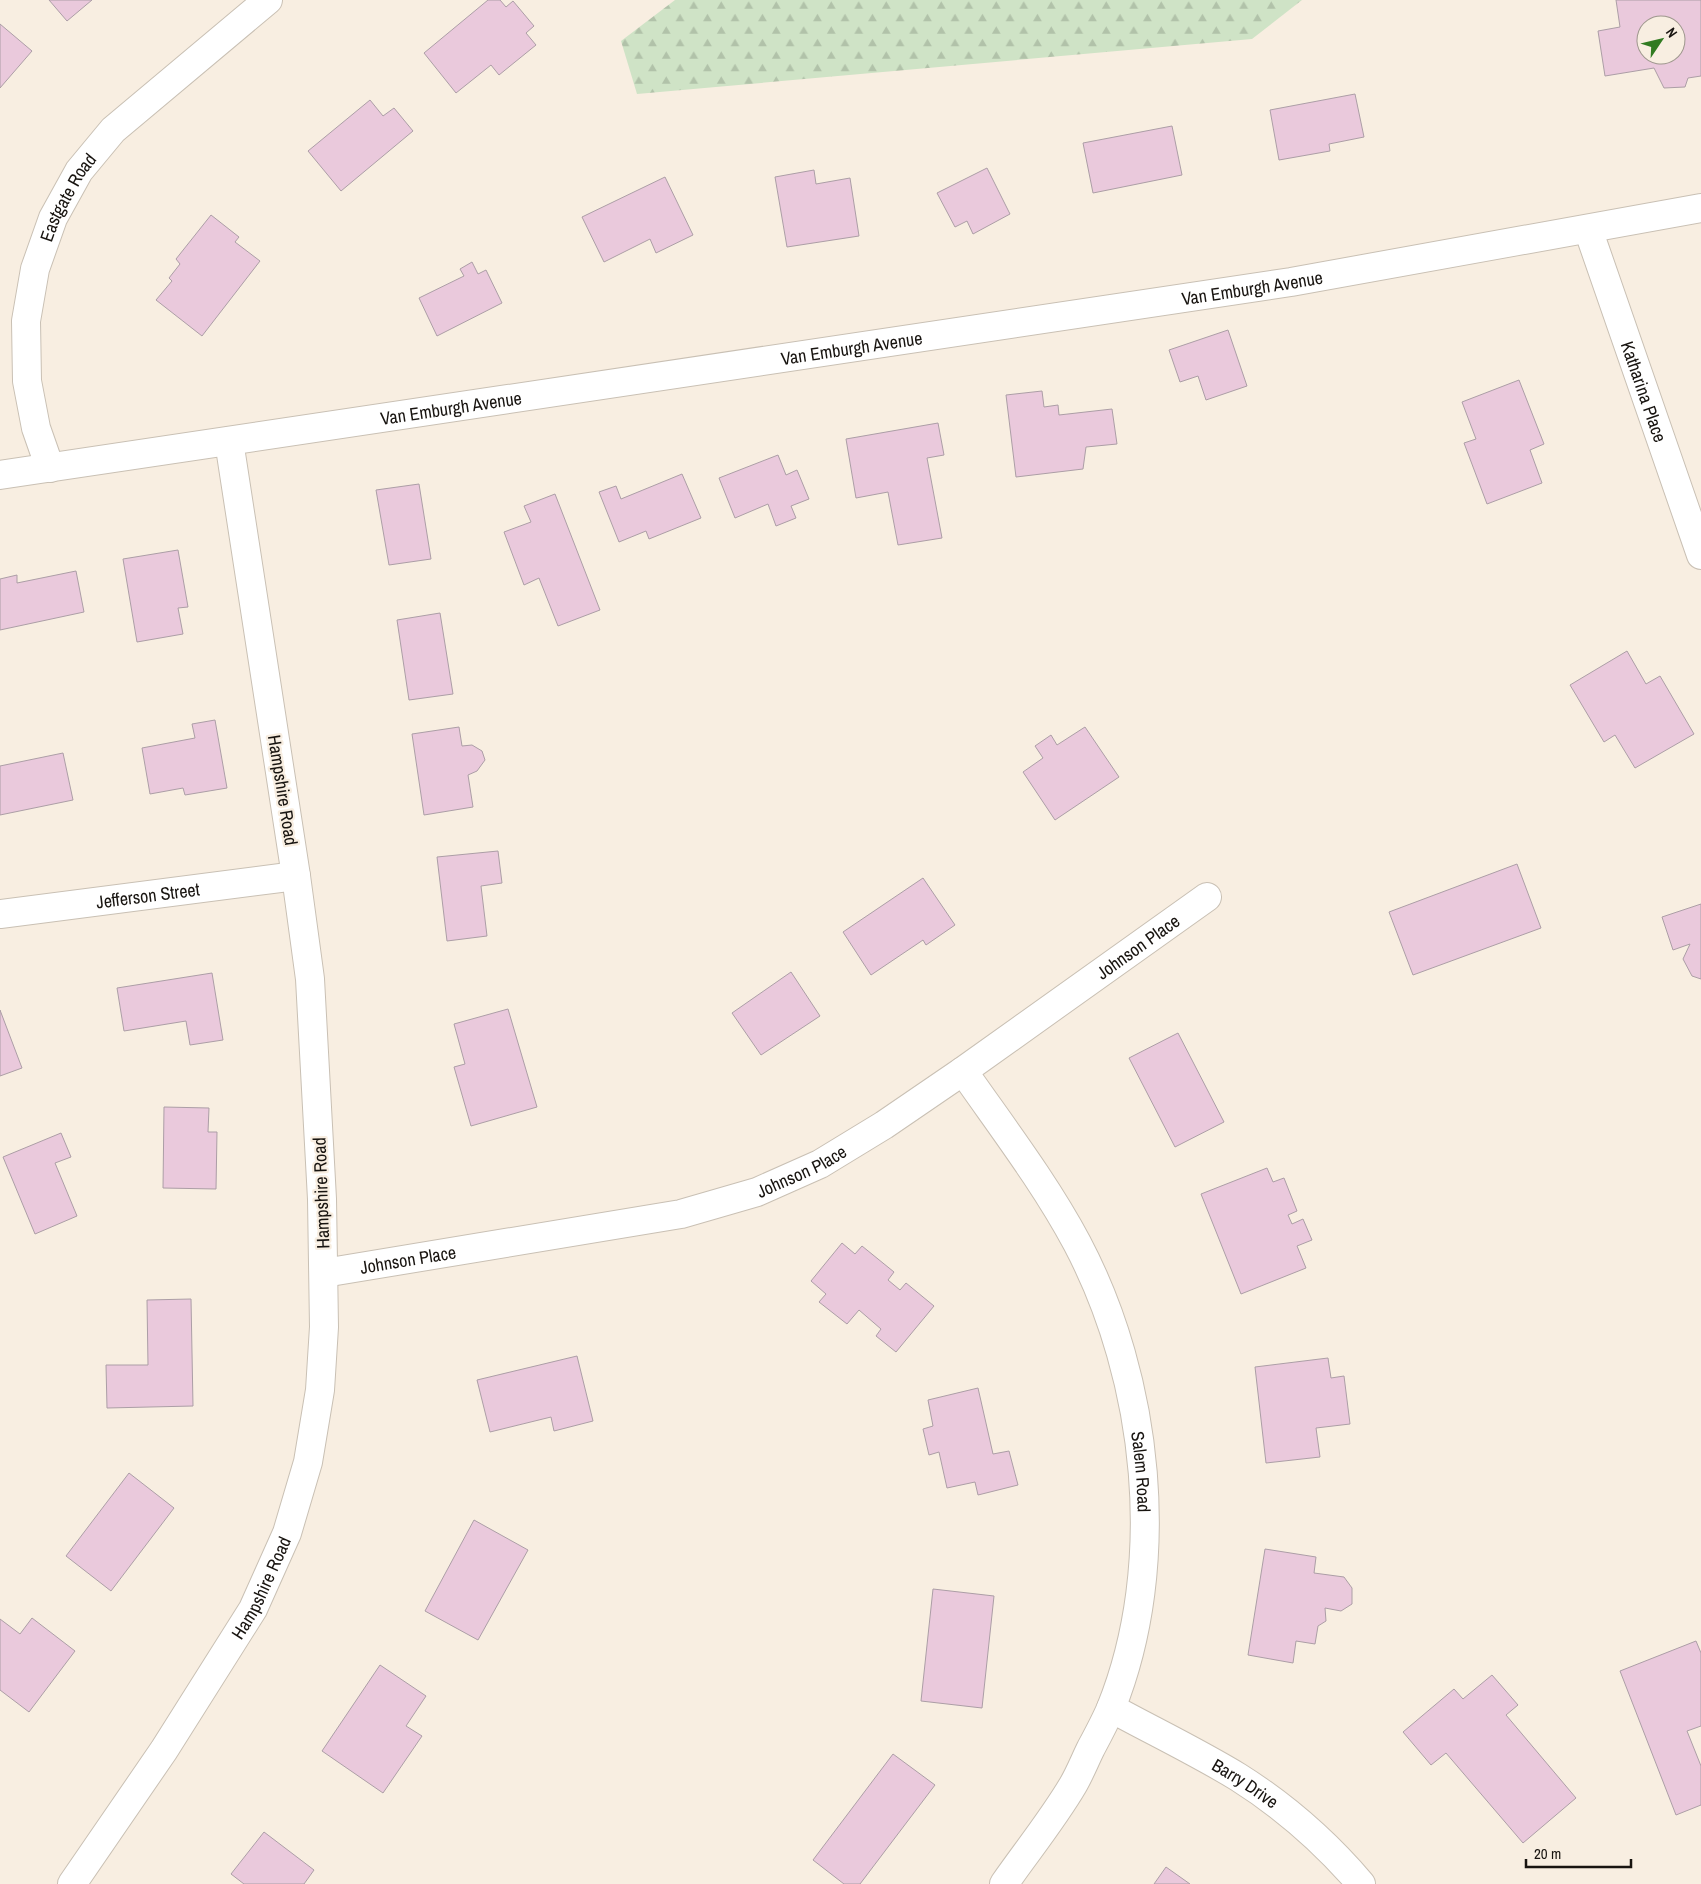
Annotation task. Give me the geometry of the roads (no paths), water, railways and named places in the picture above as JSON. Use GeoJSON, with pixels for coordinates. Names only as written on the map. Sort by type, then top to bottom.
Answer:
{"type":"FeatureCollection","features":[{"type":"Feature","properties":{"kind":"street","name":"Eastgate Road"},"geometry":{"type":"LineString","coordinates":[[50,468],[36,428],[27,380],[26,322],[35,268],[53,218],[79,171],[113,130],[268,0]]}},
{"type":"Feature","properties":{"kind":"street","name":"Van Emburgh Avenue"},"geometry":{"type":"LineString","coordinates":[[0,475],[1291,282],[1701,208]]}},
{"type":"Feature","properties":{"kind":"street","name":"Katharina Place"},"geometry":{"type":"LineString","coordinates":[[1588,229],[1701,555]]}},
{"type":"Feature","properties":{"kind":"street","name":"Hampshire Road"},"geometry":{"type":"LineString","coordinates":[[72,1884],[164,1750],[253,1609],[287,1532],[308,1462],[320,1390],[324,1327],[324,1273],[310,979],[229,441]]}},
{"type":"Feature","properties":{"kind":"street","name":"Jefferson Street"},"geometry":{"type":"LineString","coordinates":[[0,914],[296,876]]}},
{"type":"Feature","properties":{"kind":"street","name":"Johnson Place"},"geometry":{"type":"LineString","coordinates":[[324,1273],[681,1214],[756,1192],[820,1164],[884,1125],[1207,897]]}},
{"type":"Feature","properties":{"kind":"street","name":"Salem Road"},"geometry":{"type":"LineString","coordinates":[[963,1071],[1036,1176],[1077,1243],[1107,1310],[1125,1370],[1140,1441],[1145,1513],[1141,1586],[1133,1632],[1111,1708],[1074,1784],[1004,1884]]}},
{"type":"Feature","properties":{"kind":"street","name":"Barry Drive"},"geometry":{"type":"LineString","coordinates":[[1111,1708],[1238,1778],[1285,1810],[1342,1862],[1361,1884]]}}]}
